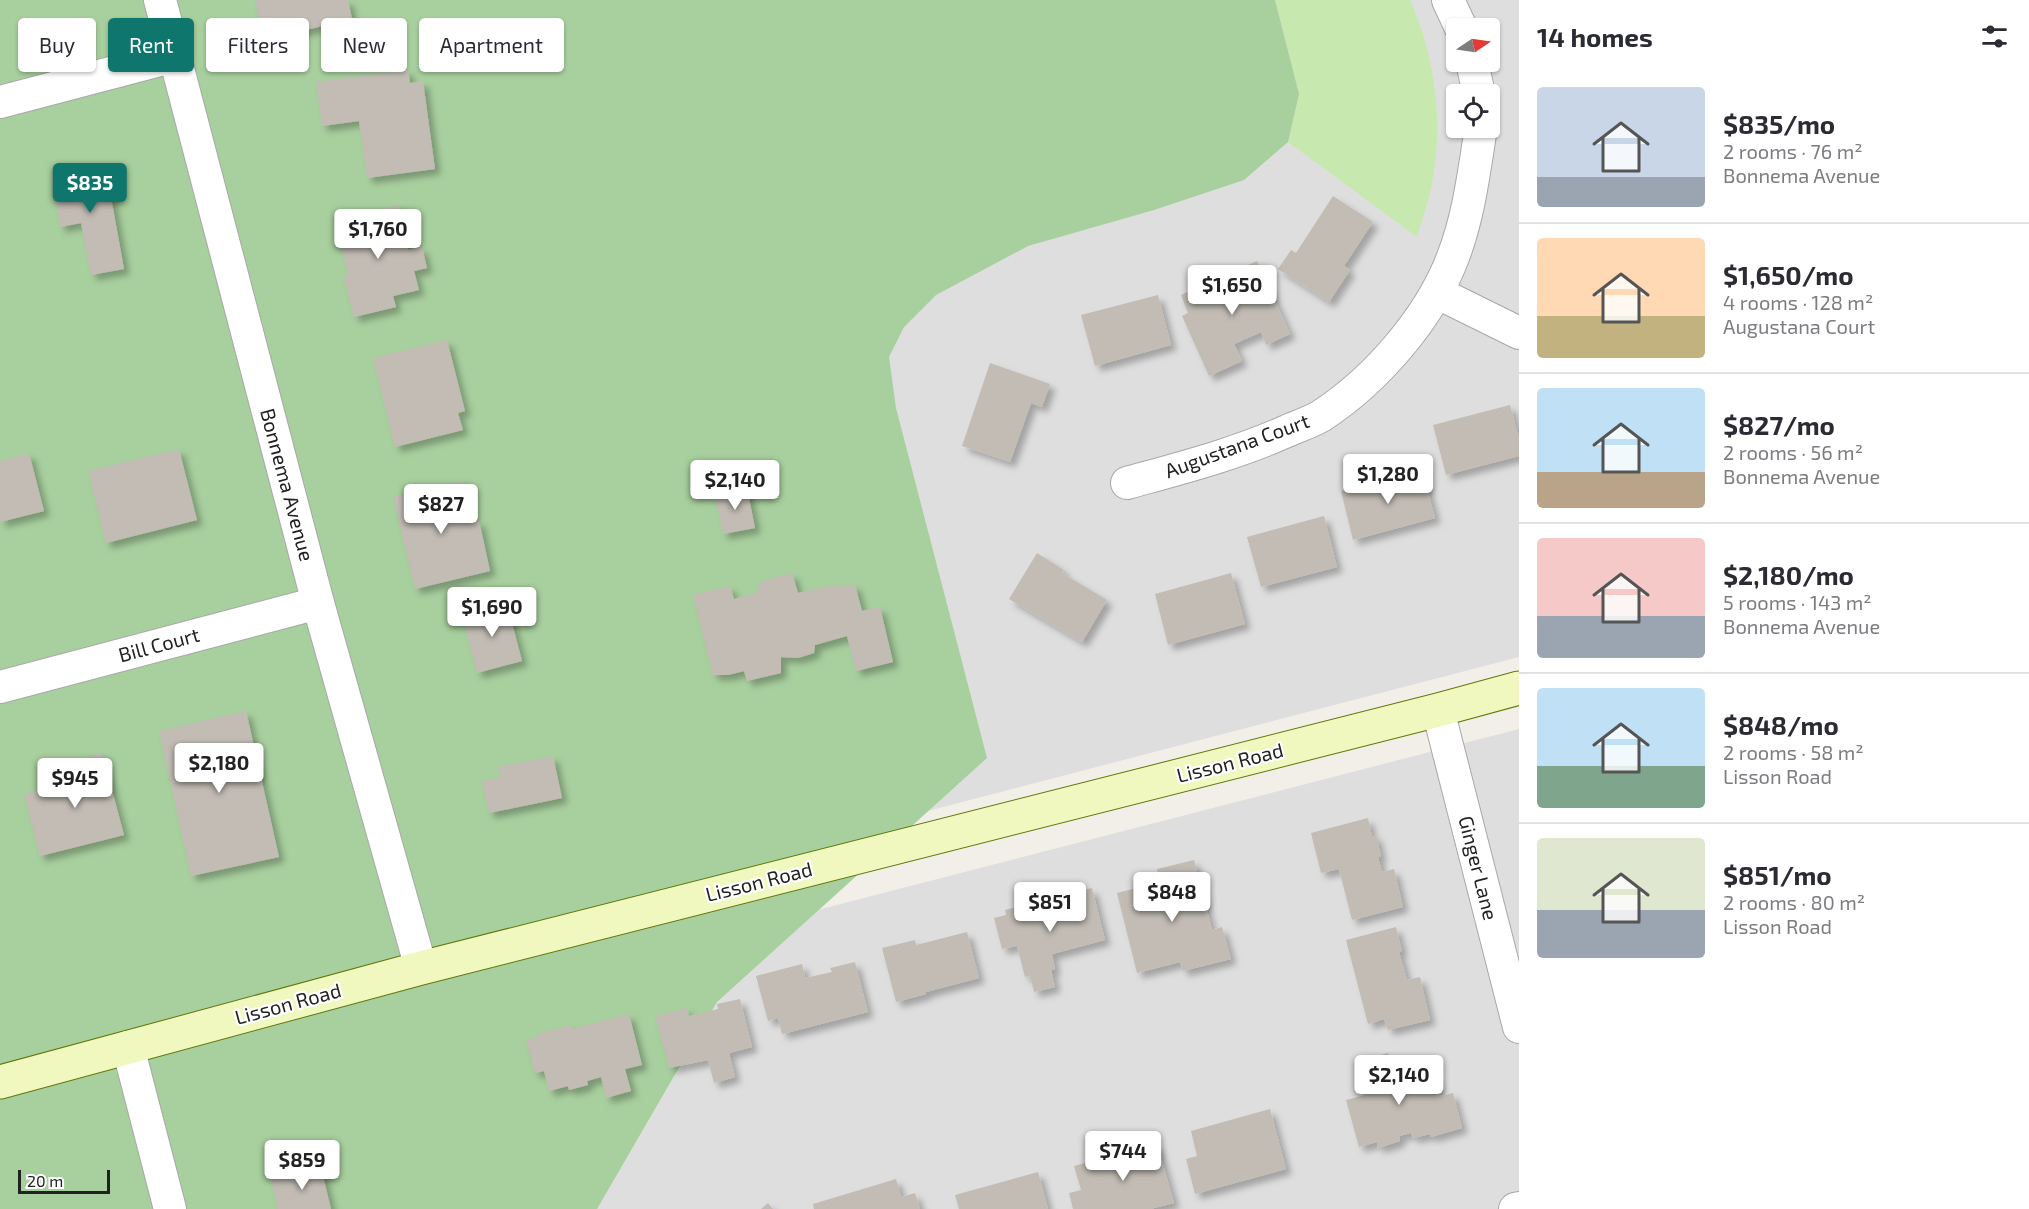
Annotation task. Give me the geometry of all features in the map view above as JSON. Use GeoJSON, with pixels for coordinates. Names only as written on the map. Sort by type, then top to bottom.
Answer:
{"type":"FeatureCollection","features":[{"type":"Feature","properties":{"kind":"street","name":"Bonnema Avenue"},"geometry":{"type":"LineString","coordinates":[[160,0],[164,18]]}},
{"type":"Feature","properties":{"kind":"street"},"geometry":{"type":"LineString","coordinates":[[1448,0],[1456,18]]}},
{"type":"Feature","properties":{"kind":"street"},"geometry":{"type":"LineString","coordinates":[[0,102],[113,72]]}},
{"type":"Feature","properties":{"kind":"street","name":"Bonnema Avenue"},"geometry":{"type":"LineString","coordinates":[[178,72],[318,603],[421,968]]}},
{"type":"Feature","properties":{"kind":"street","name":"Augustana Court"},"geometry":{"type":"LineString","coordinates":[[1127,483],[1206,461],[1320,417],[1359,386],[1399,346],[1438,293],[1454,255],[1469,204],[1479,138]]}},
{"type":"Feature","properties":{"kind":"street"},"geometry":{"type":"LineString","coordinates":[[1438,293],[1519,333]]}},
{"type":"Feature","properties":{"kind":"street","name":"Bill Court"},"geometry":{"type":"LineString","coordinates":[[0,687],[318,603]]}},
{"type":"Feature","properties":{"kind":"street","name":"Lisson Road"},"geometry":{"type":"LineString","coordinates":[[0,1082],[421,968],[1519,688]]}},
{"type":"Feature","properties":{"kind":"street","name":"Ginger Lane"},"geometry":{"type":"LineString","coordinates":[[1438,710],[1519,1027]]}},
{"type":"Feature","properties":{"kind":"street"},"geometry":{"type":"LineString","coordinates":[[128,1047],[170,1209]]}},
{"type":"Feature","properties":{"kind":"shaded area"},"geometry":{"type":"Polygon","coordinates":[[[0,0],[1519,0],[1519,657],[467,931],[488,995],[1519,729],[1519,1209],[0,1209],[0,0]]]}},
{"type":"Feature","properties":{"kind":"green space"},"geometry":{"type":"Polygon","coordinates":[[[0,0],[1275,0],[1299,94],[1288,142],[1244,180],[1154,210],[1028,246],[936,295],[904,327],[889,357],[896,408],[987,758],[717,1002],[597,1209],[0,1209],[0,0]]]}},
{"type":"Feature","properties":{"kind":"green space"},"geometry":{"type":"Polygon","coordinates":[[[1275,0],[1410,0],[1426,44],[1437,113],[1436,160],[1417,237],[1288,142],[1299,94],[1275,0]]]}},
{"type":"Feature","properties":{"kind":"building"},"geometry":{"type":"Polygon","coordinates":[[[255,0],[348,0],[352,18],[321,18],[321,26],[309,29],[309,18],[259,18],[255,0]]]}},
{"type":"Feature","properties":{"kind":"building"},"geometry":{"type":"Polygon","coordinates":[[[407,70],[410,83],[423,81],[435,169],[367,178],[359,121],[322,126],[316,82],[407,72],[407,70]]]}},
{"type":"Feature","properties":{"kind":"building"},"geometry":{"type":"Polygon","coordinates":[[[105,164],[124,269],[91,275],[81,223],[60,227],[51,174],[105,164]]]}},
{"type":"Feature","properties":{"kind":"building"},"geometry":{"type":"Polygon","coordinates":[[[1333,196],[1373,222],[1344,266],[1350,270],[1329,302],[1278,269],[1291,250],[1296,253],[1333,196]]]}},
{"type":"Feature","properties":{"kind":"building"},"geometry":{"type":"Polygon","coordinates":[[[398,205],[408,250],[422,247],[427,268],[414,271],[419,290],[393,296],[396,307],[354,317],[343,276],[348,275],[335,221],[398,205]]]}},
{"type":"Feature","properties":{"kind":"building"},"geometry":{"type":"Polygon","coordinates":[[[1257,261],[1290,334],[1266,345],[1261,332],[1234,344],[1242,361],[1209,376],[1182,316],[1188,313],[1181,295],[1257,261]]]}},
{"type":"Feature","properties":{"kind":"building"},"geometry":{"type":"Polygon","coordinates":[[[1158,295],[1171,345],[1095,366],[1081,315],[1158,295]]]}},
{"type":"Feature","properties":{"kind":"building"},"geometry":{"type":"Polygon","coordinates":[[[447,340],[465,411],[458,413],[463,430],[395,447],[373,358],[447,340]]]}},
{"type":"Feature","properties":{"kind":"building"},"geometry":{"type":"Polygon","coordinates":[[[990,363],[1050,384],[1042,407],[1031,403],[1010,462],[962,446],[990,363]]]}},
{"type":"Feature","properties":{"kind":"building"},"geometry":{"type":"Polygon","coordinates":[[[1510,405],[1519,439],[1519,456],[1446,475],[1433,425],[1510,405]]]}},
{"type":"Feature","properties":{"kind":"building"},"geometry":{"type":"Polygon","coordinates":[[[179,449],[197,520],[106,543],[88,471],[179,449]]]}},
{"type":"Feature","properties":{"kind":"building"},"geometry":{"type":"Polygon","coordinates":[[[29,453],[44,511],[0,522],[0,461],[29,453]]]}},
{"type":"Feature","properties":{"kind":"building"},"geometry":{"type":"Polygon","coordinates":[[[1422,470],[1435,518],[1353,540],[1341,491],[1422,470]]]}},
{"type":"Feature","properties":{"kind":"building"},"geometry":{"type":"Polygon","coordinates":[[[462,481],[471,522],[479,520],[490,571],[415,589],[393,497],[462,481]]]}},
{"type":"Feature","properties":{"kind":"building"},"geometry":{"type":"Polygon","coordinates":[[[747,488],[755,528],[723,534],[715,495],[747,488]]]}},
{"type":"Feature","properties":{"kind":"building"},"geometry":{"type":"Polygon","coordinates":[[[1324,516],[1337,567],[1261,587],[1247,537],[1324,516]]]}},
{"type":"Feature","properties":{"kind":"building"},"geometry":{"type":"Polygon","coordinates":[[[1037,553],[1064,570],[1062,573],[1107,600],[1082,642],[1009,599],[1037,553]]]}},
{"type":"Feature","properties":{"kind":"building"},"geometry":{"type":"Polygon","coordinates":[[[792,573],[798,593],[833,585],[855,585],[862,611],[880,607],[893,662],[856,671],[847,636],[815,645],[814,653],[798,658],[781,657],[781,673],[747,681],[744,671],[728,675],[713,675],[693,595],[730,586],[734,599],[758,592],[759,582],[792,573]]]}},
{"type":"Feature","properties":{"kind":"building"},"geometry":{"type":"Polygon","coordinates":[[[1231,573],[1245,624],[1168,645],[1155,594],[1231,573]]]}},
{"type":"Feature","properties":{"kind":"building"},"geometry":{"type":"Polygon","coordinates":[[[507,604],[522,661],[477,673],[462,616],[507,604]]]}},
{"type":"Feature","properties":{"kind":"building"},"geometry":{"type":"Polygon","coordinates":[[[246,711],[279,857],[191,876],[159,731],[246,711]]]}},
{"type":"Feature","properties":{"kind":"building"},"geometry":{"type":"Polygon","coordinates":[[[102,753],[124,835],[40,856],[24,794],[73,781],[68,763],[102,753]]]}},
{"type":"Feature","properties":{"kind":"building"},"geometry":{"type":"Polygon","coordinates":[[[553,756],[562,798],[489,813],[482,781],[500,777],[498,767],[553,756]]]}},
{"type":"Feature","properties":{"kind":"building"},"geometry":{"type":"Polygon","coordinates":[[[1368,818],[1372,837],[1376,835],[1382,872],[1394,869],[1403,907],[1352,920],[1339,869],[1321,873],[1311,833],[1368,818]]]}},
{"type":"Feature","properties":{"kind":"building"},"geometry":{"type":"Polygon","coordinates":[[[1194,860],[1212,930],[1222,927],[1231,959],[1183,971],[1180,962],[1137,973],[1117,893],[1148,885],[1153,903],[1165,900],[1157,869],[1194,860]]]}},
{"type":"Feature","properties":{"kind":"building"},"geometry":{"type":"Polygon","coordinates":[[[1092,888],[1105,940],[1052,954],[1055,970],[1051,970],[1055,987],[1034,992],[1030,976],[1025,977],[1017,946],[1002,949],[994,918],[1006,915],[1005,910],[1040,901],[1042,908],[1068,901],[1067,894],[1092,888]]]}},
{"type":"Feature","properties":{"kind":"building"},"geometry":{"type":"Polygon","coordinates":[[[1396,927],[1402,951],[1399,952],[1407,980],[1420,977],[1430,1020],[1388,1030],[1384,1019],[1368,1024],[1346,940],[1396,927]]]}},
{"type":"Feature","properties":{"kind":"building"},"geometry":{"type":"Polygon","coordinates":[[[967,932],[979,978],[896,1002],[882,948],[915,940],[916,945],[967,932]]]}},
{"type":"Feature","properties":{"kind":"building"},"geometry":{"type":"Polygon","coordinates":[[[855,962],[868,1012],[782,1034],[778,1018],[768,1021],[756,976],[802,964],[805,978],[832,972],[830,968],[855,962]]]}},
{"type":"Feature","properties":{"kind":"building"},"geometry":{"type":"Polygon","coordinates":[[[740,999],[752,1047],[729,1053],[735,1077],[714,1083],[708,1060],[669,1068],[655,1016],[687,1008],[689,1016],[718,1009],[717,1004],[740,999]]]}},
{"type":"Feature","properties":{"kind":"building"},"geometry":{"type":"Polygon","coordinates":[[[629,1014],[642,1065],[625,1069],[631,1091],[606,1098],[601,1077],[587,1081],[588,1085],[569,1090],[568,1086],[549,1091],[544,1071],[535,1073],[526,1040],[540,1036],[539,1033],[571,1025],[572,1029],[629,1014]]]}},
{"type":"Feature","properties":{"kind":"building"},"geometry":{"type":"Polygon","coordinates":[[[1388,1053],[1397,1086],[1435,1076],[1441,1096],[1453,1093],[1462,1128],[1431,1137],[1430,1134],[1413,1138],[1411,1133],[1399,1136],[1400,1141],[1378,1148],[1377,1142],[1359,1147],[1346,1100],[1365,1095],[1356,1062],[1388,1053]]]}},
{"type":"Feature","properties":{"kind":"building"},"geometry":{"type":"Polygon","coordinates":[[[1270,1109],[1286,1169],[1195,1194],[1186,1159],[1197,1156],[1191,1131],[1270,1109]]]}},
{"type":"Feature","properties":{"kind":"building"},"geometry":{"type":"Polygon","coordinates":[[[1157,1143],[1174,1203],[1150,1209],[1073,1209],[1069,1193],[1081,1190],[1074,1166],[1157,1143]]]}},
{"type":"Feature","properties":{"kind":"building"},"geometry":{"type":"Polygon","coordinates":[[[321,1168],[331,1209],[278,1209],[271,1180],[321,1168]]]}},
{"type":"Feature","properties":{"kind":"building"},"geometry":{"type":"Polygon","coordinates":[[[1038,1172],[1048,1209],[959,1209],[955,1195],[1038,1172]]]}},
{"type":"Feature","properties":{"kind":"building"},"geometry":{"type":"Polygon","coordinates":[[[896,1179],[901,1197],[915,1193],[920,1209],[814,1209],[813,1204],[896,1179]]]}},
{"type":"Feature","properties":{"kind":"building"},"geometry":{"type":"Polygon","coordinates":[[[768,1203],[773,1209],[761,1209],[768,1203]]]}}]}
